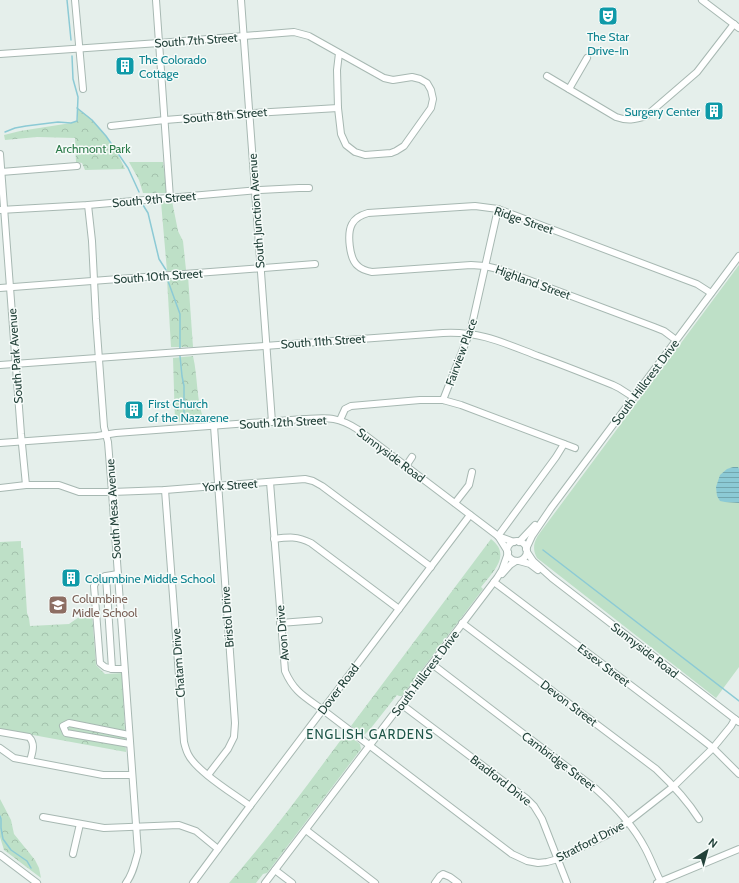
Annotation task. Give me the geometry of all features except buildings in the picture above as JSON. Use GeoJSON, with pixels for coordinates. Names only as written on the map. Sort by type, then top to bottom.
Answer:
{"type":"FeatureCollection","features":[{"type":"Feature","properties":{"kind":"street"},"geometry":{"type":"LineString","coordinates":[[75,0],[83,89]]}},
{"type":"Feature","properties":{"kind":"street"},"geometry":{"type":"LineString","coordinates":[[156,0],[170,198]]}},
{"type":"Feature","properties":{"kind":"street","name":"South Junction Avenue"},"geometry":{"type":"LineString","coordinates":[[241,0],[272,422]]}},
{"type":"Feature","properties":{"kind":"street"},"geometry":{"type":"LineString","coordinates":[[547,76],[616,116],[632,120],[646,116],[697,72],[737,26],[702,0]]}},
{"type":"Feature","properties":{"kind":"street","name":"South 7th Street"},"geometry":{"type":"LineString","coordinates":[[0,54],[294,32],[309,36],[384,78],[393,80],[412,78],[420,79],[432,90],[433,99],[431,108],[404,146],[391,153],[366,155],[355,152],[346,145],[342,134],[338,108]]}},
{"type":"Feature","properties":{"kind":"street"},"geometry":{"type":"LineString","coordinates":[[338,108],[337,70],[339,53]]}},
{"type":"Feature","properties":{"kind":"street"},"geometry":{"type":"LineString","coordinates":[[569,89],[587,58]]}},
{"type":"Feature","properties":{"kind":"street","name":"South 8th Street"},"geometry":{"type":"LineString","coordinates":[[111,126],[165,120],[338,108]]}},
{"type":"Feature","properties":{"kind":"street","name":"South Park Avenue"},"geometry":{"type":"LineString","coordinates":[[0,154],[2,210],[10,288],[26,486]]}},
{"type":"Feature","properties":{"kind":"street"},"geometry":{"type":"LineString","coordinates":[[1,172],[77,166]]}},
{"type":"Feature","properties":{"kind":"street","name":"South 9th Street"},"geometry":{"type":"LineString","coordinates":[[2,210],[88,205],[255,190],[309,188]]}},
{"type":"Feature","properties":{"kind":"street","name":"South Mesa Avenue"},"geometry":{"type":"LineString","coordinates":[[88,205],[95,281],[96,319],[104,427],[108,442],[112,492],[138,852],[130,877],[126,883]]}},
{"type":"Feature","properties":{"kind":"street","name":"Ridge Street"},"geometry":{"type":"LineString","coordinates":[[350,246],[351,225],[356,218],[368,213],[475,206],[498,209],[697,284],[711,293]]}},
{"type":"Feature","properties":{"kind":"street","name":"Fairview Place"},"geometry":{"type":"LineString","coordinates":[[443,400],[469,333],[480,292],[498,209]]}},
{"type":"Feature","properties":{"kind":"street","name":"Highland Street"},"geometry":{"type":"LineString","coordinates":[[350,246],[355,263],[358,267],[365,271],[372,272],[471,265],[485,266],[502,270],[654,327],[664,331],[676,340]]}},
{"type":"Feature","properties":{"kind":"street","name":"South Hillcrest Drive"},"geometry":{"type":"LineString","coordinates":[[551,508],[739,256]]}},
{"type":"Feature","properties":{"kind":"street","name":"South 10th Street"},"geometry":{"type":"LineString","coordinates":[[0,288],[316,264]]}},
{"type":"Feature","properties":{"kind":"street","name":"South 11th Street"},"geometry":{"type":"LineString","coordinates":[[0,365],[456,332],[492,338],[613,385],[633,397]]}},
{"type":"Feature","properties":{"kind":"street","name":"South 12th Street"},"geometry":{"type":"LineString","coordinates":[[0,443],[325,418],[340,420],[345,409],[351,406],[420,400],[443,400],[461,405],[575,448]]}},
{"type":"Feature","properties":{"kind":"street","name":"Sunnyside Road"},"geometry":{"type":"LineString","coordinates":[[340,420],[357,429],[498,536],[516,542]]}},
{"type":"Feature","properties":{"kind":"street","name":"Bristol Drive"},"geometry":{"type":"LineString","coordinates":[[208,775],[228,749],[234,737],[235,723],[214,426]]}},
{"type":"Feature","properties":{"kind":"street"},"geometry":{"type":"LineString","coordinates":[[498,536],[556,458],[564,444]]}},
{"type":"Feature","properties":{"kind":"street"},"geometry":{"type":"LineString","coordinates":[[406,466],[412,457]]}},
{"type":"Feature","properties":{"kind":"street"},"geometry":{"type":"LineString","coordinates":[[455,503],[468,485],[472,472]]}},
{"type":"Feature","properties":{"kind":"street","name":"York Street"},"geometry":{"type":"LineString","coordinates":[[1,488],[59,485],[80,492],[112,492],[165,490],[305,479],[322,486],[431,567]]}},
{"type":"Feature","properties":{"kind":"street","name":"Avon Drive"},"geometry":{"type":"LineString","coordinates":[[270,482],[280,623],[285,671],[289,682],[297,692],[323,710],[369,746]]}},
{"type":"Feature","properties":{"kind":"street","name":"Chatam Drive"},"geometry":{"type":"LineString","coordinates":[[165,490],[184,742],[188,755],[196,765],[250,806]]}},
{"type":"Feature","properties":{"kind":"street"},"geometry":{"type":"LineString","coordinates":[[496,580],[502,570],[510,545],[526,535],[551,508]]}},
{"type":"Feature","properties":{"kind":"street"},"geometry":{"type":"LineString","coordinates":[[496,580],[510,565],[525,557],[526,550],[532,536],[551,508]]}},
{"type":"Feature","properties":{"kind":"street","name":"Dover Road"},"geometry":{"type":"LineString","coordinates":[[193,883],[470,515]]}},
{"type":"Feature","properties":{"kind":"street","name":"Sunnyside Road"},"geometry":{"type":"LineString","coordinates":[[498,536],[508,553]]}},
{"type":"Feature","properties":{"kind":"street"},"geometry":{"type":"LineString","coordinates":[[274,539],[293,537],[303,539],[311,543],[399,609]]}},
{"type":"Feature","properties":{"kind":"street"},"geometry":{"type":"LineString","coordinates":[[516,542],[524,544],[526,550]]}},
{"type":"Feature","properties":{"kind":"street","name":"Sunnyside Road"},"geometry":{"type":"LineString","coordinates":[[526,550],[533,561],[552,578],[737,720]]}},
{"type":"Feature","properties":{"kind":"street"},"geometry":{"type":"LineString","coordinates":[[508,553],[510,558],[518,561]]}},
{"type":"Feature","properties":{"kind":"street","name":"Sunnyside Road"},"geometry":{"type":"LineString","coordinates":[[518,561],[530,564],[552,578]]}},
{"type":"Feature","properties":{"kind":"street"},"geometry":{"type":"LineString","coordinates":[[118,574],[101,577],[96,580],[94,586],[100,663],[105,667],[112,669],[124,669]]}},
{"type":"Feature","properties":{"kind":"street"},"geometry":{"type":"LineString","coordinates":[[106,576],[112,669]]}},
{"type":"Feature","properties":{"kind":"street","name":"South Hillcrest Drive"},"geometry":{"type":"LineString","coordinates":[[265,883],[496,580]]}},
{"type":"Feature","properties":{"kind":"street","name":"Essex Street"},"geometry":{"type":"LineString","coordinates":[[496,580],[713,748],[739,774]]}},
{"type":"Feature","properties":{"kind":"street"},"geometry":{"type":"LineString","coordinates":[[280,623],[319,620]]}},
{"type":"Feature","properties":{"kind":"street","name":"Devon Street"},"geometry":{"type":"LineString","coordinates":[[462,623],[656,769],[674,786],[691,806],[699,819]]}},
{"type":"Feature","properties":{"kind":"street","name":"Cambridge Street"},"geometry":{"type":"LineString","coordinates":[[432,664],[609,800],[628,822],[645,848],[659,882]]}},
{"type":"Feature","properties":{"kind":"street","name":"Bradford Drive"},"geometry":{"type":"LineString","coordinates":[[401,704],[527,799],[534,806],[542,819],[567,883]]}},
{"type":"Feature","properties":{"kind":"street","name":"Stratford Drive"},"geometry":{"type":"LineString","coordinates":[[369,746],[512,854],[527,861],[538,863],[558,859],[605,836],[628,822],[674,786],[713,748],[737,720]]}},
{"type":"Feature","properties":{"kind":"street"},"geometry":{"type":"LineString","coordinates":[[129,735],[69,723],[63,726],[66,733],[130,744]]}},
{"type":"Feature","properties":{"kind":"street"},"geometry":{"type":"LineString","coordinates":[[0,732],[29,738],[32,741],[33,746],[30,761]]}},
{"type":"Feature","properties":{"kind":"street"},"geometry":{"type":"LineString","coordinates":[[0,748],[14,758],[103,775],[132,775]]}},
{"type":"Feature","properties":{"kind":"street"},"geometry":{"type":"LineString","coordinates":[[43,817],[104,828],[179,825],[196,831],[218,849]]}},
{"type":"Feature","properties":{"kind":"street"},"geometry":{"type":"LineString","coordinates":[[74,854],[80,824]]}},
{"type":"Feature","properties":{"kind":"street"},"geometry":{"type":"LineString","coordinates":[[306,830],[376,883]]}},
{"type":"Feature","properties":{"kind":"street"},"geometry":{"type":"LineString","coordinates":[[659,882],[739,849]]}},
{"type":"Feature","properties":{"kind":"street"},"geometry":{"type":"LineString","coordinates":[[0,855],[38,883]]}},
{"type":"Feature","properties":{"kind":"street"},"geometry":{"type":"LineString","coordinates":[[275,870],[292,883]]}},
{"type":"Feature","properties":{"kind":"street"},"geometry":{"type":"LineString","coordinates":[[435,883],[443,874],[458,883]]}},
{"type":"Feature","properties":{"kind":"green space","name":"Archmont Park"},"geometry":{"type":"Polygon","coordinates":[[[77,108],[90,118],[102,131],[115,149],[125,169],[85,170],[82,163],[76,162],[75,138],[37,137],[5,140],[4,135],[77,121],[77,108]]]}},
{"type":"Feature","properties":{"kind":"green space"},"geometry":{"type":"Polygon","coordinates":[[[129,162],[163,162],[167,193],[143,193],[139,180],[129,162]]]}},
{"type":"Feature","properties":{"kind":"green space"},"geometry":{"type":"Polygon","coordinates":[[[172,201],[178,231],[183,241],[186,270],[167,271],[161,202],[172,201]]]}},
{"type":"Feature","properties":{"kind":"green space"},"geometry":{"type":"Polygon","coordinates":[[[739,265],[739,667],[716,698],[537,558],[534,547],[540,533],[739,265]]]}},
{"type":"Feature","properties":{"kind":"green space"},"geometry":{"type":"Polygon","coordinates":[[[188,276],[193,347],[171,347],[167,279],[188,276]]]}},
{"type":"Feature","properties":{"kind":"green space"},"geometry":{"type":"Polygon","coordinates":[[[193,356],[198,396],[204,420],[175,422],[173,358],[193,356]]]}},
{"type":"Feature","properties":{"kind":"green space"},"geometry":{"type":"Polygon","coordinates":[[[491,539],[500,551],[500,557],[495,569],[481,587],[483,589],[402,696],[397,695],[364,735],[351,726],[491,539]]]}},
{"type":"Feature","properties":{"kind":"green space"},"geometry":{"type":"Polygon","coordinates":[[[21,541],[21,548],[23,548],[27,613],[30,626],[69,624],[82,615],[92,614],[96,665],[105,674],[122,673],[126,752],[0,729],[0,542],[21,541]]]}},
{"type":"Feature","properties":{"kind":"green space"},"geometry":{"type":"Polygon","coordinates":[[[346,733],[360,744],[361,749],[267,873],[263,874],[256,883],[229,883],[274,828],[346,733]]]}},
{"type":"Feature","properties":{"kind":"green space"},"geometry":{"type":"Polygon","coordinates":[[[0,799],[11,820],[14,834],[35,860],[39,868],[41,878],[4,850],[0,837],[0,799]]]}},
{"type":"Feature","properties":{"kind":"water"},"geometry":{"type":"Polygon","coordinates":[[[738,467],[739,469],[739,503],[720,501],[717,496],[716,487],[720,475],[727,469],[738,467]]]}},
{"type":"Feature","properties":{"kind":"waterway"},"geometry":{"type":"LineString","coordinates":[[67,0],[71,40]]}},
{"type":"Feature","properties":{"kind":"waterway"},"geometry":{"type":"LineString","coordinates":[[5,132],[26,126],[58,122],[71,123],[77,121],[78,97],[73,79],[72,56]]}},
{"type":"Feature","properties":{"kind":"waterway"},"geometry":{"type":"LineString","coordinates":[[77,108],[92,120],[106,136],[128,168],[139,192]]}},
{"type":"Feature","properties":{"kind":"waterway"},"geometry":{"type":"LineString","coordinates":[[143,205],[148,213],[159,259],[166,270]]}},
{"type":"Feature","properties":{"kind":"waterway"},"geometry":{"type":"LineString","coordinates":[[168,281],[180,314],[180,349]]}},
{"type":"Feature","properties":{"kind":"waterway"},"geometry":{"type":"LineString","coordinates":[[180,356],[184,386],[184,414]]}},
{"type":"Feature","properties":{"kind":"waterway"},"geometry":{"type":"LineString","coordinates":[[543,550],[739,701]]}},
{"type":"Feature","properties":{"kind":"waterway"},"geometry":{"type":"LineString","coordinates":[[0,816],[3,839],[11,850],[27,861],[31,868]]}},
{"type":"Feature","properties":{"kind":"place","name":"The Star Drive-In"},"geometry":{"type":"Point","coordinates":[608,16]}},
{"type":"Feature","properties":{"kind":"place","name":"The Colorado Cottage"},"geometry":{"type":"Point","coordinates":[125,66]}},
{"type":"Feature","properties":{"kind":"place","name":"Surgery Center"},"geometry":{"type":"Point","coordinates":[714,111]}},
{"type":"Feature","properties":{"kind":"place","name":"First Church of the Nazarene"},"geometry":{"type":"Point","coordinates":[134,410]}},
{"type":"Feature","properties":{"kind":"place","name":"Columbine Middle School"},"geometry":{"type":"Point","coordinates":[71,578]}},
{"type":"Feature","properties":{"kind":"place","name":"Columbine Midle School"},"geometry":{"type":"Point","coordinates":[58,605]}},
{"type":"Feature","properties":{"kind":"district","name":"ENGLISH GARDENS"},"geometry":{"type":"Point","coordinates":[370,734]}}]}
